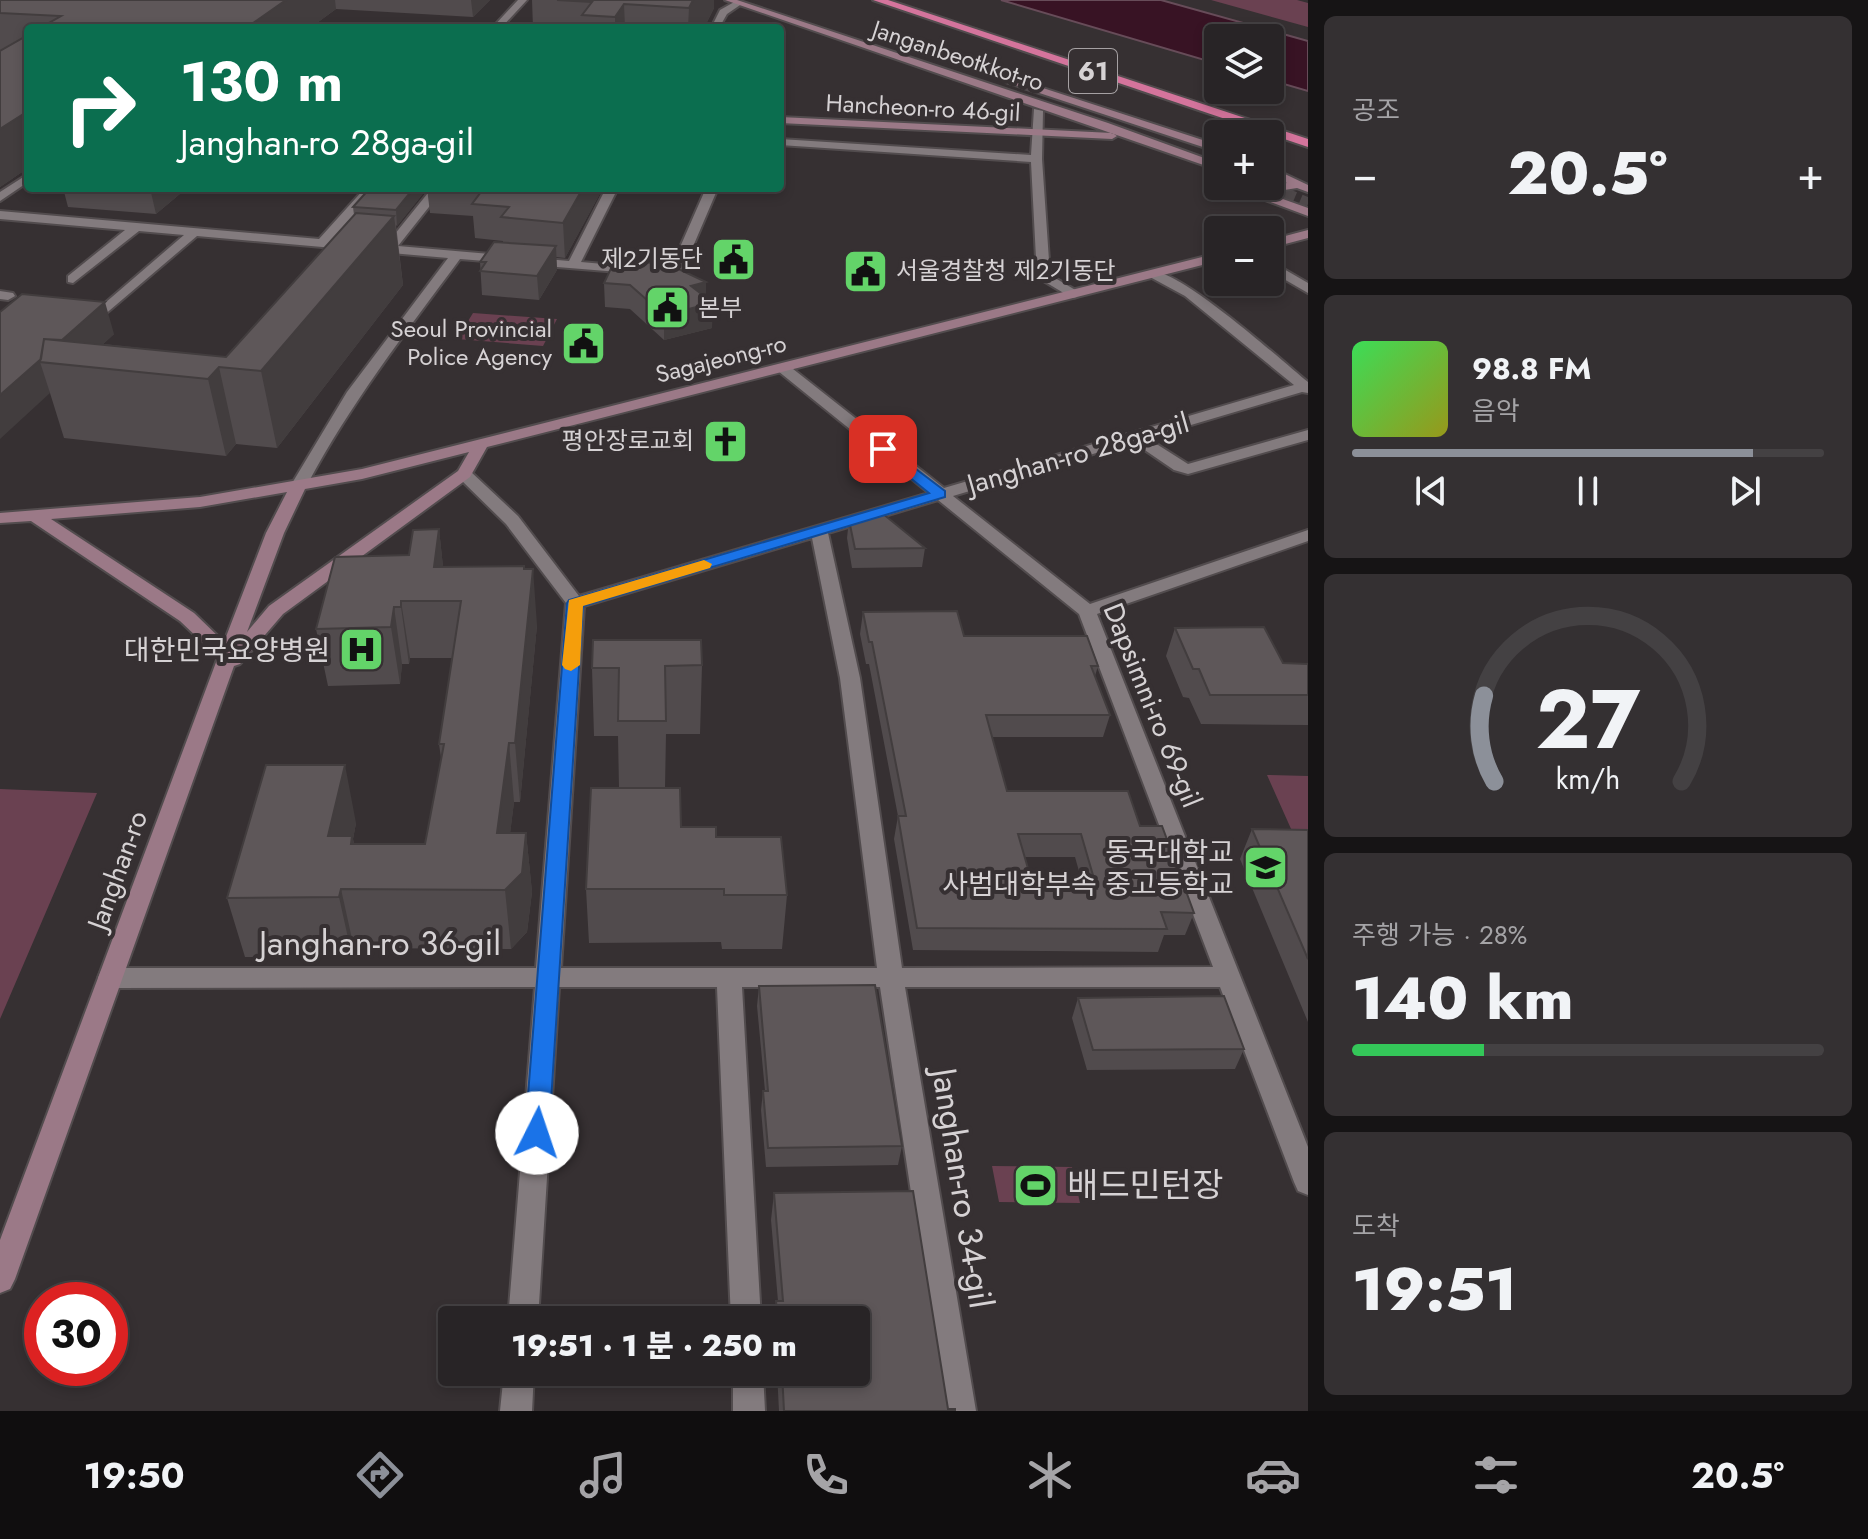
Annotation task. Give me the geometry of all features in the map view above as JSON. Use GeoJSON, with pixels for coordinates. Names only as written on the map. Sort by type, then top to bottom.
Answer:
{"type":"FeatureCollection","features":[{"type":"Feature","properties":{"kind":"highway","name":"61"},"geometry":{"type":"LineString","coordinates":[[878,0],[1308,143]]}},
{"type":"Feature","properties":{"kind":"highway"},"geometry":{"type":"LineString","coordinates":[[890,4],[995,50],[1204,122]]}},
{"type":"Feature","properties":{"kind":"highway"},"geometry":{"type":"LineString","coordinates":[[1284,150],[1308,159]]}},
{"type":"Feature","properties":{"kind":"main road","name":"Janganbeotkkot-ro"},"geometry":{"type":"LineString","coordinates":[[739,1],[1103,115],[1204,151]]}},
{"type":"Feature","properties":{"kind":"main road","name":"Janganbeotkkot-ro"},"geometry":{"type":"LineString","coordinates":[[792,18],[1204,162]]}},
{"type":"Feature","properties":{"kind":"main road"},"geometry":{"type":"LineString","coordinates":[[792,18],[840,26],[1204,144]]}},
{"type":"Feature","properties":{"kind":"main road"},"geometry":{"type":"LineString","coordinates":[[792,18],[825,39],[1112,136],[1204,173]]}},
{"type":"Feature","properties":{"kind":"main road","name":"Hancheon-ro 46-gil"},"geometry":{"type":"LineString","coordinates":[[784,120],[1112,136]]}},
{"type":"Feature","properties":{"kind":"main road"},"geometry":{"type":"LineString","coordinates":[[1284,176],[1308,189]]}},
{"type":"Feature","properties":{"kind":"main road"},"geometry":{"type":"LineString","coordinates":[[1284,189],[1292,186],[1294,181]]}},
{"type":"Feature","properties":{"kind":"main road"},"geometry":{"type":"LineString","coordinates":[[1274,200],[1308,212]]}},
{"type":"Feature","properties":{"kind":"main road"},"geometry":{"type":"LineString","coordinates":[[1284,240],[1308,234]]}},
{"type":"Feature","properties":{"kind":"main road","name":"Sagajeong-ro"},"geometry":{"type":"LineString","coordinates":[[0,518],[200,502],[362,474],[1204,261]]}},
{"type":"Feature","properties":{"kind":"main road"},"geometry":{"type":"LineString","coordinates":[[35,516],[187,617],[225,664],[276,610],[464,474],[480,446]]}},
{"type":"Feature","properties":{"kind":"main road","name":"Janghan-ro"},"geometry":{"type":"LineString","coordinates":[[0,1279],[225,664],[275,533],[299,485]]}},
{"type":"Feature","properties":{"kind":"street"},"geometry":{"type":"LineString","coordinates":[[500,24],[523,0]]}},
{"type":"Feature","properties":{"kind":"street"},"geometry":{"type":"LineString","coordinates":[[717,24],[723,12],[739,1]]}},
{"type":"Feature","properties":{"kind":"street"},"geometry":{"type":"LineString","coordinates":[[1038,111],[1036,159],[1044,277],[1072,294]]}},
{"type":"Feature","properties":{"kind":"street"},"geometry":{"type":"LineString","coordinates":[[784,142],[1036,159]]}},
{"type":"Feature","properties":{"kind":"street"},"geometry":{"type":"LineString","coordinates":[[0,197],[24,180]]}},
{"type":"Feature","properties":{"kind":"street"},"geometry":{"type":"LineString","coordinates":[[322,244],[368,192]]}},
{"type":"Feature","properties":{"kind":"street"},"geometry":{"type":"LineString","coordinates":[[389,249],[435,192]]}},
{"type":"Feature","properties":{"kind":"street"},"geometry":{"type":"LineString","coordinates":[[573,266],[610,192]]}},
{"type":"Feature","properties":{"kind":"street"},"geometry":{"type":"LineString","coordinates":[[0,215],[675,274],[710,192]]}},
{"type":"Feature","properties":{"kind":"street"},"geometry":{"type":"LineString","coordinates":[[73,279],[136,227]]}},
{"type":"Feature","properties":{"kind":"street"},"geometry":{"type":"LineString","coordinates":[[103,312],[194,232]]}},
{"type":"Feature","properties":{"kind":"street"},"geometry":{"type":"LineString","coordinates":[[299,485],[312,458],[370,373],[456,256]]}},
{"type":"Feature","properties":{"kind":"street"},"geometry":{"type":"LineString","coordinates":[[1155,274],[1190,293],[1307,388]]}},
{"type":"Feature","properties":{"kind":"street"},"geometry":{"type":"LineString","coordinates":[[1284,274],[1308,289]]}},
{"type":"Feature","properties":{"kind":"street","name":"Dapsimni-ro 69-gil"},"geometry":{"type":"LineString","coordinates":[[783,368],[1087,611],[1308,1182]]}},
{"type":"Feature","properties":{"kind":"street","name":"Janghan-ro 28ga-gil"},"geometry":{"type":"LineString","coordinates":[[575,603],[1307,388]]}},
{"type":"Feature","properties":{"kind":"street"},"geometry":{"type":"LineString","coordinates":[[1135,437],[1180,467],[1188,469],[1308,435]]}},
{"type":"Feature","properties":{"kind":"street"},"geometry":{"type":"LineString","coordinates":[[464,474],[512,520],[575,603],[524,1306]]}},
{"type":"Feature","properties":{"kind":"street"},"geometry":{"type":"LineString","coordinates":[[819,530],[850,678],[891,978]]}},
{"type":"Feature","properties":{"kind":"street"},"geometry":{"type":"LineString","coordinates":[[1087,611],[1308,535]]}},
{"type":"Feature","properties":{"kind":"street","name":"Janghan-ro 36-gil"},"geometry":{"type":"LineString","coordinates":[[110,978],[1227,977]]}},
{"type":"Feature","properties":{"kind":"street"},"geometry":{"type":"LineString","coordinates":[[729,978],[745,1306]]}},
{"type":"Feature","properties":{"kind":"street","name":"Janghan-ro 34-gil"},"geometry":{"type":"LineString","coordinates":[[891,978],[960,1411]]}},
{"type":"Feature","properties":{"kind":"street"},"geometry":{"type":"LineString","coordinates":[[516,1411],[518,1386]]}},
{"type":"Feature","properties":{"kind":"street"},"geometry":{"type":"LineString","coordinates":[[748,1386],[749,1411]]}},
{"type":"Feature","properties":{"kind":"shaded area"},"geometry":{"type":"Polygon","coordinates":[[[1001,0],[1161,0],[1247,24],[1204,24],[1204,60],[1001,0]]]}},
{"type":"Feature","properties":{"kind":"shaded area"},"geometry":{"type":"Polygon","coordinates":[[[1211,0],[1297,0],[1308,3],[1308,27],[1211,0]]]}},
{"type":"Feature","properties":{"kind":"shaded area"},"geometry":{"type":"Polygon","coordinates":[[[1284,34],[1308,41],[1308,91],[1284,84],[1284,34]]]}},
{"type":"Feature","properties":{"kind":"shaded area"},"geometry":{"type":"Polygon","coordinates":[[[473,313],[557,319],[543,346],[457,339],[473,313]]]}},
{"type":"Feature","properties":{"kind":"shaded area"},"geometry":{"type":"Polygon","coordinates":[[[1267,775],[1308,776],[1308,849],[1300,849],[1267,775]]]}},
{"type":"Feature","properties":{"kind":"shaded area"},"geometry":{"type":"Polygon","coordinates":[[[0,789],[97,793],[0,1019],[0,789]]]}},
{"type":"Feature","properties":{"kind":"shaded area","name":"배드민턴장"},"geometry":{"type":"Polygon","coordinates":[[[992,1166],[1072,1167],[1080,1203],[999,1202],[992,1166]]]}},
{"type":"Feature","properties":{"kind":"building"},"geometry":{"type":"Polygon","coordinates":[[[0,0],[286,0],[252,24],[47,24],[61,16],[0,13],[0,0]]]}},
{"type":"Feature","properties":{"kind":"building"},"geometry":{"type":"Polygon","coordinates":[[[557,0],[693,0],[689,8],[624,4],[615,17],[582,15],[592,2],[557,0]]]}},
{"type":"Feature","properties":{"kind":"building"},"geometry":{"type":"Polygon","coordinates":[[[24,37],[24,114],[0,129],[0,51],[24,37]]]}},
{"type":"Feature","properties":{"kind":"building"},"geometry":{"type":"Polygon","coordinates":[[[366,192],[411,192],[396,210],[353,207],[366,192]]]}},
{"type":"Feature","properties":{"kind":"building"},"geometry":{"type":"Polygon","coordinates":[[[481,192],[581,192],[563,223],[501,217],[509,207],[472,204],[481,192]]]}},
{"type":"Feature","properties":{"kind":"building"},"geometry":{"type":"Polygon","coordinates":[[[356,213],[394,216],[261,371],[219,367],[208,379],[40,362],[44,339],[226,357],[356,213]]]}},
{"type":"Feature","properties":{"kind":"building"},"geometry":{"type":"Polygon","coordinates":[[[494,242],[556,246],[537,276],[480,271],[486,262],[480,262],[494,242]]]}},
{"type":"Feature","properties":{"kind":"building"},"geometry":{"type":"Polygon","coordinates":[[[615,260],[668,264],[706,282],[691,286],[713,303],[664,315],[630,285],[604,283],[615,260]]]}},
{"type":"Feature","properties":{"kind":"building"},"geometry":{"type":"Polygon","coordinates":[[[22,294],[105,302],[62,340],[44,339],[41,359],[0,395],[0,312],[22,294]]]}},
{"type":"Feature","properties":{"kind":"building"},"geometry":{"type":"Polygon","coordinates":[[[877,509],[925,548],[855,549],[849,520],[877,509]]]}},
{"type":"Feature","properties":{"kind":"building"},"geometry":{"type":"Polygon","coordinates":[[[439,529],[434,567],[524,566],[524,569],[533,569],[515,743],[509,743],[497,833],[526,833],[522,873],[505,890],[341,889],[339,897],[227,898],[266,765],[345,765],[328,836],[352,836],[351,844],[425,844],[444,744],[439,744],[461,601],[401,601],[401,607],[394,607],[391,627],[316,629],[335,557],[409,555],[413,530],[439,529]]]}},
{"type":"Feature","properties":{"kind":"building"},"geometry":{"type":"Polygon","coordinates":[[[957,611],[964,636],[1087,636],[1098,666],[1091,666],[1110,715],[986,715],[1007,791],[1128,791],[1140,826],[1162,826],[1194,913],[1161,912],[1167,929],[917,928],[898,816],[906,816],[872,642],[869,642],[863,612],[957,611]],[[1018,834],[1034,889],[1097,889],[1081,834],[1018,834]]]}},
{"type":"Feature","properties":{"kind":"building"},"geometry":{"type":"Polygon","coordinates":[[[1264,627],[1283,663],[1308,664],[1308,695],[1210,695],[1199,669],[1193,669],[1175,628],[1264,627]]]}},
{"type":"Feature","properties":{"kind":"building"},"geometry":{"type":"Polygon","coordinates":[[[593,640],[701,640],[702,665],[665,666],[666,721],[618,721],[619,668],[592,668],[593,640]]]}},
{"type":"Feature","properties":{"kind":"building"},"geometry":{"type":"Polygon","coordinates":[[[591,788],[680,788],[681,827],[716,827],[716,837],[781,837],[787,895],[724,895],[724,889],[586,889],[591,788]]]}},
{"type":"Feature","properties":{"kind":"building"},"geometry":{"type":"Polygon","coordinates":[[[1252,829],[1308,830],[1308,959],[1252,829]]]}},
{"type":"Feature","properties":{"kind":"building"},"geometry":{"type":"Polygon","coordinates":[[[875,985],[902,1146],[768,1148],[763,1091],[768,1091],[759,986],[875,985]]]}},
{"type":"Feature","properties":{"kind":"building"},"geometry":{"type":"Polygon","coordinates":[[[1224,996],[1244,1049],[1093,1050],[1078,998],[1224,996]]]}},
{"type":"Feature","properties":{"kind":"building"},"geometry":{"type":"Polygon","coordinates":[[[913,1191],[948,1409],[955,1411],[784,1411],[783,1386],[870,1386],[870,1306],[777,1306],[776,1301],[783,1301],[774,1193],[913,1191]]]}},
{"type":"Feature","properties":{"kind":"tunnel"},"geometry":{"type":"LineString","coordinates":[[1284,194],[1308,204]]}},
{"type":"Feature","properties":{"kind":"slow traffic"},"geometry":{"type":"LineString","coordinates":[[571,665],[575,603],[704,564]]}},
{"type":"Feature","properties":{"kind":"place","name":"제2기동단"},"geometry":{"type":"Point","coordinates":[734,259]}},
{"type":"Feature","properties":{"kind":"place","name":"서울경찰청 제2기동단"},"geometry":{"type":"Point","coordinates":[865,271]}},
{"type":"Feature","properties":{"kind":"place","name":"본부"},"geometry":{"type":"Point","coordinates":[667,308]}},
{"type":"Feature","properties":{"kind":"place","name":"Seoul Provincial Police Agency"},"geometry":{"type":"Point","coordinates":[583,343]}},
{"type":"Feature","properties":{"kind":"place","name":"평안장로교회"},"geometry":{"type":"Point","coordinates":[725,441]}},
{"type":"Feature","properties":{"kind":"place","name":"대한민국요양병원"},"geometry":{"type":"Point","coordinates":[361,650]}},
{"type":"Feature","properties":{"kind":"place","name":"동국대학교 사범대학부속 중고등학교"},"geometry":{"type":"Point","coordinates":[1265,868]}},
{"type":"Feature","properties":{"kind":"place","name":"배드민턴장"},"geometry":{"type":"Point","coordinates":[1036,1185]}},
{"type":"Feature","properties":{"kind":"route"},"geometry":{"type":"LineString","coordinates":[[537,1133],[575,603],[940,494],[883,449]]}}]}
